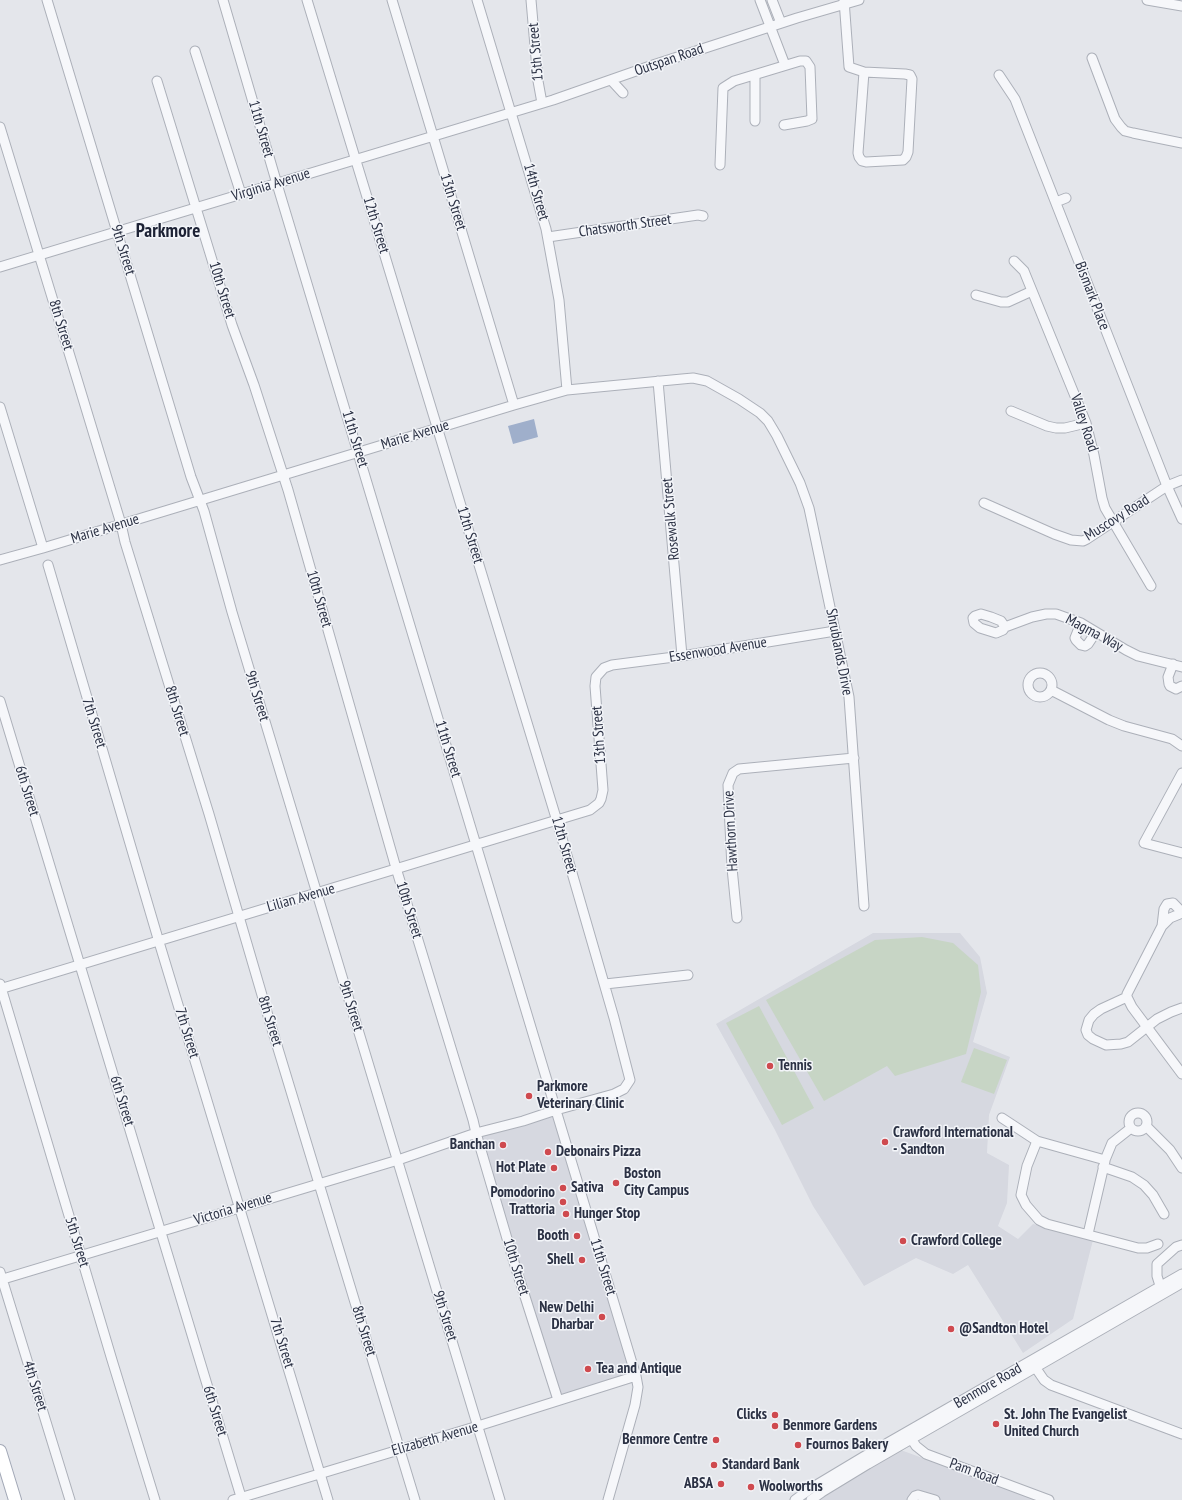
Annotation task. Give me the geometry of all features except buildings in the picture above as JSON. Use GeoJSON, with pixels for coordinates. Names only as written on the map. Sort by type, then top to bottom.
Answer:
{"type":"FeatureCollection","features":[{"type":"Feature","properties":{"kind":"main road"},"geometry":{"type":"LineString","coordinates":[[0,1451],[15,1500]]}},
{"type":"Feature","properties":{"kind":"street","name":"9th Street"},"geometry":{"type":"LineString","coordinates":[[47,0],[191,477],[204,511],[232,612],[500,1500]]}},
{"type":"Feature","properties":{"kind":"street","name":"11th Street"},"geometry":{"type":"LineString","coordinates":[[223,0],[636,1376],[638,1387],[635,1405],[608,1500]]}},
{"type":"Feature","properties":{"kind":"street","name":"12th Street"},"geometry":{"type":"LineString","coordinates":[[307,0],[557,821],[605,984],[628,1072],[629,1082],[618,1093],[556,1110]]}},
{"type":"Feature","properties":{"kind":"street","name":"13th Street"},"geometry":{"type":"LineString","coordinates":[[392,0],[514,405]]}},
{"type":"Feature","properties":{"kind":"street","name":"14th Street"},"geometry":{"type":"LineString","coordinates":[[477,0],[543,216],[548,237],[559,300],[567,390]]}},
{"type":"Feature","properties":{"kind":"street","name":"15th Street"},"geometry":{"type":"LineString","coordinates":[[531,0],[542,103]]}},
{"type":"Feature","properties":{"kind":"street"},"geometry":{"type":"LineString","coordinates":[[760,0],[785,65]]}},
{"type":"Feature","properties":{"kind":"street"},"geometry":{"type":"LineString","coordinates":[[772,0],[781,23]]}},
{"type":"Feature","properties":{"kind":"street","name":"Outspan Road"},"geometry":{"type":"LineString","coordinates":[[542,103],[842,2],[858,0]]}},
{"type":"Feature","properties":{"kind":"street"},"geometry":{"type":"LineString","coordinates":[[1147,0],[1182,6]]}},
{"type":"Feature","properties":{"kind":"street"},"geometry":{"type":"LineString","coordinates":[[842,2],[848,66],[851,69],[864,72],[910,75],[912,79],[908,152],[903,160],[866,162],[859,158],[858,153],[864,72]]}},
{"type":"Feature","properties":{"kind":"street"},"geometry":{"type":"LineString","coordinates":[[195,51],[241,194]]}},
{"type":"Feature","properties":{"kind":"street"},"geometry":{"type":"LineString","coordinates":[[1092,58],[1115,119],[1125,131],[1182,142]]}},
{"type":"Feature","properties":{"kind":"street"},"geometry":{"type":"LineString","coordinates":[[720,164],[723,88],[729,83],[804,60],[810,64],[812,119],[784,124]]}},
{"type":"Feature","properties":{"kind":"street"},"geometry":{"type":"LineString","coordinates":[[755,75],[756,121]]}},
{"type":"Feature","properties":{"kind":"street","name":"Bismark Place"},"geometry":{"type":"LineString","coordinates":[[999,75],[1015,99],[1167,486],[1182,519]]}},
{"type":"Feature","properties":{"kind":"street"},"geometry":{"type":"LineString","coordinates":[[611,80],[623,93]]}},
{"type":"Feature","properties":{"kind":"street","name":"10th Street"},"geometry":{"type":"LineString","coordinates":[[157,81],[232,325],[254,385],[288,490],[396,868],[473,1120],[513,1259],[558,1400]]}},
{"type":"Feature","properties":{"kind":"street","name":"Virginia Avenue"},"geometry":{"type":"LineString","coordinates":[[0,267],[356,161],[542,103]]}},
{"type":"Feature","properties":{"kind":"street","name":"8th Street"},"geometry":{"type":"LineString","coordinates":[[0,127],[209,814],[238,916],[415,1500]]}},
{"type":"Feature","properties":{"kind":"street"},"geometry":{"type":"LineString","coordinates":[[1056,202],[1066,198]]}},
{"type":"Feature","properties":{"kind":"street","name":"Chatsworth Street"},"geometry":{"type":"LineString","coordinates":[[548,237],[698,215],[703,216]]}},
{"type":"Feature","properties":{"kind":"street","name":"Valley Road"},"geometry":{"type":"LineString","coordinates":[[1014,261],[1024,271],[1086,423],[1102,498],[1113,521],[1151,586]]}},
{"type":"Feature","properties":{"kind":"street"},"geometry":{"type":"LineString","coordinates":[[976,295],[997,301],[1008,302],[1032,292]]}},
{"type":"Feature","properties":{"kind":"street","name":"Marie Avenue"},"geometry":{"type":"LineString","coordinates":[[0,560],[567,390],[693,378],[707,381],[721,388],[760,413]]}},
{"type":"Feature","properties":{"kind":"street","name":"Rosewalk Street"},"geometry":{"type":"LineString","coordinates":[[658,381],[682,656]]}},
{"type":"Feature","properties":{"kind":"street"},"geometry":{"type":"LineString","coordinates":[[0,407],[43,548]]}},
{"type":"Feature","properties":{"kind":"street"},"geometry":{"type":"LineString","coordinates":[[1011,411],[1047,426],[1056,428],[1065,428],[1086,423]]}},
{"type":"Feature","properties":{"kind":"street","name":"Shrublands Drive"},"geometry":{"type":"LineString","coordinates":[[760,413],[768,421],[777,436],[800,483],[816,538],[847,685],[854,758],[864,906]]}},
{"type":"Feature","properties":{"kind":"street","name":"Muscovy Road"},"geometry":{"type":"LineString","coordinates":[[984,503],[1054,534],[1077,541],[1087,539],[1167,486],[1182,480]]}},
{"type":"Feature","properties":{"kind":"street","name":"7th Street"},"geometry":{"type":"LineString","coordinates":[[48,565],[159,942],[241,1207],[328,1500]]}},
{"type":"Feature","properties":{"kind":"street","name":"Magma Way"},"geometry":{"type":"LineString","coordinates":[[1005,627],[1052,613],[1062,615],[1138,656],[1182,667]]}},
{"type":"Feature","properties":{"kind":"street"},"geometry":{"type":"LineString","coordinates":[[1081,624],[1075,638],[1081,645],[1085,646],[1088,644],[1096,632]]}},
{"type":"Feature","properties":{"kind":"street","name":"Essenwood Avenue"},"geometry":{"type":"LineString","coordinates":[[602,670],[609,666],[682,656],[835,631]]}},
{"type":"Feature","properties":{"kind":"street"},"geometry":{"type":"LineString","coordinates":[[1173,664],[1168,677],[1169,684],[1176,689],[1182,686]]}},
{"type":"Feature","properties":{"kind":"street","name":"13th Street"},"geometry":{"type":"LineString","coordinates":[[599,803],[603,790],[595,686],[596,677],[602,670]]}},
{"type":"Feature","properties":{"kind":"street"},"geometry":{"type":"LineString","coordinates":[[1051,690],[1124,726],[1172,739],[1182,746]]}},
{"type":"Feature","properties":{"kind":"street","name":"6th Street"},"geometry":{"type":"LineString","coordinates":[[0,701],[162,1232],[239,1499]]}},
{"type":"Feature","properties":{"kind":"street","name":"Hawthorn Drive"},"geometry":{"type":"LineString","coordinates":[[737,918],[732,868],[728,785],[733,773],[739,769],[854,758]]}},
{"type":"Feature","properties":{"kind":"street"},"geometry":{"type":"LineString","coordinates":[[1182,773],[1144,842],[1182,853]]}},
{"type":"Feature","properties":{"kind":"street","name":"Lilian Avenue"},"geometry":{"type":"LineString","coordinates":[[0,987],[159,942],[238,916],[317,894],[396,868],[557,821],[590,810],[599,803]]}},
{"type":"Feature","properties":{"kind":"street"},"geometry":{"type":"LineString","coordinates":[[1162,926],[1164,909],[1167,904],[1173,903],[1182,912],[1170,918],[1162,926],[1131,984],[1127,997],[1132,1007],[1182,1074]]}},
{"type":"Feature","properties":{"kind":"street"},"geometry":{"type":"LineString","coordinates":[[605,984],[688,975]]}},
{"type":"Feature","properties":{"kind":"street","name":"5th Street"},"geometry":{"type":"LineString","coordinates":[[0,987],[155,1500]]}},
{"type":"Feature","properties":{"kind":"street"},"geometry":{"type":"LineString","coordinates":[[1127,997],[1101,1009],[1094,1014],[1087,1024],[1086,1030],[1088,1035],[1098,1043],[1106,1045],[1128,1042],[1164,1014],[1182,1008]]}},
{"type":"Feature","properties":{"kind":"street"},"geometry":{"type":"LineString","coordinates":[[476,1133],[523,1121],[556,1110]]}},
{"type":"Feature","properties":{"kind":"street"},"geometry":{"type":"LineString","coordinates":[[1135,1114],[1141,1114],[1146,1118],[1145,1129],[1139,1132],[1131,1128],[1129,1120],[1135,1114]]}},
{"type":"Feature","properties":{"kind":"street"},"geometry":{"type":"LineString","coordinates":[[1002,1118],[1037,1141],[1104,1163],[1144,1184],[1153,1195],[1164,1214]]}},
{"type":"Feature","properties":{"kind":"street"},"geometry":{"type":"LineString","coordinates":[[1146,1126],[1170,1150],[1182,1168]]}},
{"type":"Feature","properties":{"kind":"street"},"geometry":{"type":"LineString","coordinates":[[1088,1234],[1104,1163],[1112,1143],[1131,1128]]}},
{"type":"Feature","properties":{"kind":"street","name":"Victoria Avenue"},"geometry":{"type":"LineString","coordinates":[[1,1277],[81,1256],[162,1232],[398,1160],[476,1133]]}},
{"type":"Feature","properties":{"kind":"street"},"geometry":{"type":"LineString","coordinates":[[1037,1141],[1027,1166],[1021,1195],[1026,1205],[1039,1220],[1047,1224],[1138,1248],[1147,1248],[1158,1244]]}},
{"type":"Feature","properties":{"kind":"street"},"geometry":{"type":"LineString","coordinates":[[1162,1290],[1156,1272],[1157,1264],[1179,1246],[1182,1238]]}},
{"type":"Feature","properties":{"kind":"street","name":"Benmore Road"},"geometry":{"type":"LineString","coordinates":[[811,1500],[909,1436],[1162,1290],[1182,1274]]}},
{"type":"Feature","properties":{"kind":"street","name":"4th Street"},"geometry":{"type":"LineString","coordinates":[[1,1277],[70,1500]]}},
{"type":"Feature","properties":{"kind":"street","name":"Benmore Road"},"geometry":{"type":"LineString","coordinates":[[1162,1290],[1182,1283]]}},
{"type":"Feature","properties":{"kind":"street"},"geometry":{"type":"LineString","coordinates":[[1033,1364],[1044,1380],[1051,1385],[1182,1434]]}},
{"type":"Feature","properties":{"kind":"street","name":"Elizabeth Avenue"},"geometry":{"type":"LineString","coordinates":[[239,1499],[636,1376]]}},
{"type":"Feature","properties":{"kind":"street","name":"Benmore Road"},"geometry":{"type":"LineString","coordinates":[[795,1500],[818,1483],[909,1436]]}},
{"type":"Feature","properties":{"kind":"street","name":"Pam Road"},"geometry":{"type":"LineString","coordinates":[[909,1436],[916,1446],[926,1454],[1049,1500]]}},
{"type":"Feature","properties":{"kind":"street"},"geometry":{"type":"LineString","coordinates":[[912,1500],[918,1495],[935,1500]]}},
{"type":"Feature","properties":{"kind":"shaded area","name":"Crawford International - Sandton"},"geometry":{"type":"Polygon","coordinates":[[[873,933],[960,933],[980,957],[987,993],[973,1042],[1010,1057],[989,1115],[987,1153],[1009,1165],[1007,1203],[998,1226],[1018,1239],[1033,1224],[1093,1240],[1073,1319],[1023,1353],[968,1265],[953,1274],[916,1258],[864,1286],[813,1206],[775,1130],[716,1024],[873,933]]]}},
{"type":"Feature","properties":{"kind":"shaded area"},"geometry":{"type":"Polygon","coordinates":[[[554,1108],[635,1376],[555,1402],[476,1130],[554,1108]]]}},
{"type":"Feature","properties":{"kind":"shaded area"},"geometry":{"type":"Polygon","coordinates":[[[898,1449],[1037,1500],[817,1500],[898,1449]]]}},
{"type":"Feature","properties":{"kind":"green space"},"geometry":{"type":"Polygon","coordinates":[[[922,937],[953,943],[978,965],[981,992],[966,1054],[895,1076],[887,1066],[824,1101],[766,1000],[875,940],[922,937]]]}},
{"type":"Feature","properties":{"kind":"green space","name":"Tennis"},"geometry":{"type":"Polygon","coordinates":[[[759,1006],[814,1108],[782,1125],[726,1023],[759,1006]]]}},
{"type":"Feature","properties":{"kind":"green space"},"geometry":{"type":"Polygon","coordinates":[[[974,1048],[1007,1060],[994,1094],[961,1082],[974,1048]]]}},
{"type":"Feature","properties":{"kind":"water"},"geometry":{"type":"Polygon","coordinates":[[[534,419],[538,437],[513,444],[508,426],[534,419]]]}},
{"type":"Feature","properties":{"kind":"place","name":"Tennis"},"geometry":{"type":"Point","coordinates":[770,1066]}},
{"type":"Feature","properties":{"kind":"place","name":"Parkmore Veterinary Clinic"},"geometry":{"type":"Point","coordinates":[529,1096]}},
{"type":"Feature","properties":{"kind":"place","name":"Crawford International - Sandton"},"geometry":{"type":"Point","coordinates":[885,1142]}},
{"type":"Feature","properties":{"kind":"place","name":"Banchan"},"geometry":{"type":"Point","coordinates":[503,1145]}},
{"type":"Feature","properties":{"kind":"place","name":"Debonairs Pizza"},"geometry":{"type":"Point","coordinates":[548,1152]}},
{"type":"Feature","properties":{"kind":"place","name":"Hot Plate"},"geometry":{"type":"Point","coordinates":[554,1168]}},
{"type":"Feature","properties":{"kind":"place","name":"Boston City Campus"},"geometry":{"type":"Point","coordinates":[616,1183]}},
{"type":"Feature","properties":{"kind":"place","name":"Sativa"},"geometry":{"type":"Point","coordinates":[563,1188]}},
{"type":"Feature","properties":{"kind":"place","name":"Pomodorino Trattoria"},"geometry":{"type":"Point","coordinates":[563,1202]}},
{"type":"Feature","properties":{"kind":"place","name":"Hunger Stop"},"geometry":{"type":"Point","coordinates":[566,1214]}},
{"type":"Feature","properties":{"kind":"place","name":"Booth"},"geometry":{"type":"Point","coordinates":[577,1236]}},
{"type":"Feature","properties":{"kind":"place","name":"Crawford College"},"geometry":{"type":"Point","coordinates":[903,1241]}},
{"type":"Feature","properties":{"kind":"place","name":"Shell"},"geometry":{"type":"Point","coordinates":[582,1260]}},
{"type":"Feature","properties":{"kind":"place","name":"New Delhi Dharbar"},"geometry":{"type":"Point","coordinates":[602,1317]}},
{"type":"Feature","properties":{"kind":"place","name":"@Sandton Hotel"},"geometry":{"type":"Point","coordinates":[951,1329]}},
{"type":"Feature","properties":{"kind":"place","name":"Tea and Antique"},"geometry":{"type":"Point","coordinates":[588,1369]}},
{"type":"Feature","properties":{"kind":"place","name":"Clicks"},"geometry":{"type":"Point","coordinates":[775,1415]}},
{"type":"Feature","properties":{"kind":"place","name":"St. John The Evangelist United Church"},"geometry":{"type":"Point","coordinates":[996,1424]}},
{"type":"Feature","properties":{"kind":"place","name":"Benmore Gardens"},"geometry":{"type":"Point","coordinates":[775,1426]}},
{"type":"Feature","properties":{"kind":"place","name":"Benmore Centre"},"geometry":{"type":"Point","coordinates":[716,1440]}},
{"type":"Feature","properties":{"kind":"place","name":"Fournos Bakery"},"geometry":{"type":"Point","coordinates":[798,1445]}},
{"type":"Feature","properties":{"kind":"place","name":"Standard Bank"},"geometry":{"type":"Point","coordinates":[714,1465]}},
{"type":"Feature","properties":{"kind":"place","name":"ABSA"},"geometry":{"type":"Point","coordinates":[721,1484]}},
{"type":"Feature","properties":{"kind":"place","name":"Woolworths"},"geometry":{"type":"Point","coordinates":[751,1487]}},
{"type":"Feature","properties":{"kind":"district","name":"Parkmore"},"geometry":{"type":"Point","coordinates":[168,232]}}]}
